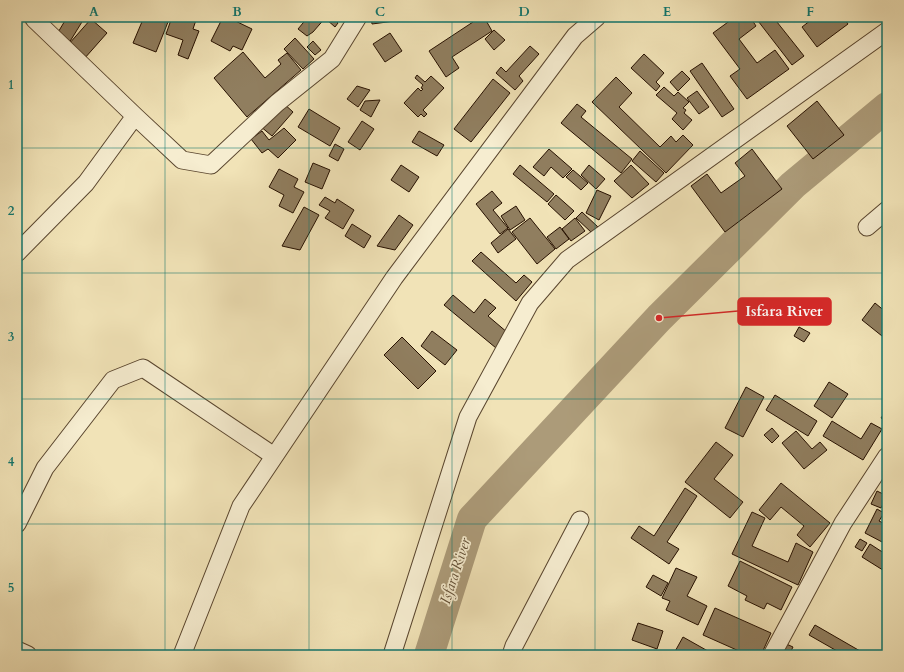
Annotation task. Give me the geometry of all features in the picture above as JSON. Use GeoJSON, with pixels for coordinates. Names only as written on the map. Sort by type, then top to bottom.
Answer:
{"type":"FeatureCollection","features":[{"type":"Feature","properties":{"kind":"street"},"geometry":{"type":"LineString","coordinates":[[34,17],[182,160],[211,165],[277,103],[332,60],[358,17]]}},
{"type":"Feature","properties":{"kind":"street"},"geometry":{"type":"LineString","coordinates":[[182,655],[241,506],[394,278],[575,36],[597,17]]}},
{"type":"Feature","properties":{"kind":"street"},"geometry":{"type":"LineString","coordinates":[[392,655],[468,416],[530,303],[567,260],[887,31]]}},
{"type":"Feature","properties":{"kind":"street"},"geometry":{"type":"LineString","coordinates":[[17,253],[86,183],[135,116]]}},
{"type":"Feature","properties":{"kind":"street"},"geometry":{"type":"LineString","coordinates":[[867,227],[887,210]]}},
{"type":"Feature","properties":{"kind":"street"},"geometry":{"type":"LineString","coordinates":[[17,524],[45,468],[113,380],[143,368],[274,456]]}},
{"type":"Feature","properties":{"kind":"street"},"geometry":{"type":"LineString","coordinates":[[772,655],[843,523],[887,456]]}},
{"type":"Feature","properties":{"kind":"street"},"geometry":{"type":"LineString","coordinates":[[511,655],[514,646],[580,520]]}},
{"type":"Feature","properties":{"kind":"street"},"geometry":{"type":"LineString","coordinates":[[17,650],[28,655]]}},
{"type":"Feature","properties":{"kind":"building"},"geometry":{"type":"Polygon","coordinates":[[[62,17],[85,17],[69,43],[57,34],[66,19],[62,17]]]}},
{"type":"Feature","properties":{"kind":"building"},"geometry":{"type":"Polygon","coordinates":[[[144,17],[170,17],[156,52],[133,43],[144,17]]]}},
{"type":"Feature","properties":{"kind":"building"},"geometry":{"type":"Polygon","coordinates":[[[172,17],[197,17],[193,29],[199,31],[188,59],[178,55],[183,40],[166,34],[172,17]]]}},
{"type":"Feature","properties":{"kind":"building"},"geometry":{"type":"Polygon","coordinates":[[[223,17],[227,17],[252,29],[242,50],[233,46],[230,51],[211,41],[223,17]]]}},
{"type":"Feature","properties":{"kind":"building"},"geometry":{"type":"Polygon","coordinates":[[[308,17],[326,17],[313,32],[307,36],[298,29],[308,17]]]}},
{"type":"Feature","properties":{"kind":"building"},"geometry":{"type":"Polygon","coordinates":[[[332,17],[338,23],[335,27],[326,19],[332,17]]]}},
{"type":"Feature","properties":{"kind":"building"},"geometry":{"type":"Polygon","coordinates":[[[371,17],[417,17],[417,18],[372,24],[371,17]]]}},
{"type":"Feature","properties":{"kind":"building"},"geometry":{"type":"Polygon","coordinates":[[[469,17],[484,17],[492,31],[452,57],[459,68],[446,77],[429,51],[473,22],[469,17]]]}},
{"type":"Feature","properties":{"kind":"building"},"geometry":{"type":"Polygon","coordinates":[[[521,17],[533,17],[528,22],[521,17]]]}},
{"type":"Feature","properties":{"kind":"building"},"geometry":{"type":"Polygon","coordinates":[[[735,17],[750,17],[756,26],[739,39],[757,63],[775,50],[789,69],[747,99],[730,76],[740,69],[713,33],[735,17]]]}},
{"type":"Feature","properties":{"kind":"building"},"geometry":{"type":"Polygon","coordinates":[[[755,17],[773,17],[804,56],[792,65],[755,17]]]}},
{"type":"Feature","properties":{"kind":"building"},"geometry":{"type":"Polygon","coordinates":[[[809,17],[843,17],[848,24],[817,47],[802,27],[811,20],[809,17]]]}},
{"type":"Feature","properties":{"kind":"building"},"geometry":{"type":"Polygon","coordinates":[[[91,19],[107,33],[84,59],[68,45],[91,19]]]}},
{"type":"Feature","properties":{"kind":"building"},"geometry":{"type":"Polygon","coordinates":[[[494,30],[505,40],[494,50],[485,39],[494,30]]]}},
{"type":"Feature","properties":{"kind":"building"},"geometry":{"type":"Polygon","coordinates":[[[390,33],[402,51],[385,62],[373,44],[390,33]]]}},
{"type":"Feature","properties":{"kind":"building"},"geometry":{"type":"Polygon","coordinates":[[[295,38],[314,59],[303,69],[284,49],[295,38]]]}},
{"type":"Feature","properties":{"kind":"building"},"geometry":{"type":"Polygon","coordinates":[[[313,41],[321,50],[315,55],[307,47],[313,41]]]}},
{"type":"Feature","properties":{"kind":"building"},"geometry":{"type":"Polygon","coordinates":[[[530,46],[539,54],[519,76],[523,81],[515,90],[496,73],[501,67],[506,72],[530,46]]]}},
{"type":"Feature","properties":{"kind":"building"},"geometry":{"type":"Polygon","coordinates":[[[243,52],[265,78],[281,64],[278,60],[287,53],[301,70],[247,117],[214,78],[243,52]]]}},
{"type":"Feature","properties":{"kind":"building"},"geometry":{"type":"Polygon","coordinates":[[[644,54],[664,73],[656,82],[660,86],[656,91],[631,68],[644,54]]]}},
{"type":"Feature","properties":{"kind":"building"},"geometry":{"type":"Polygon","coordinates":[[[702,63],[734,109],[722,117],[690,71],[702,63]]]}},
{"type":"Feature","properties":{"kind":"building"},"geometry":{"type":"Polygon","coordinates":[[[682,71],[690,79],[678,91],[670,82],[682,71]]]}},
{"type":"Feature","properties":{"kind":"building"},"geometry":{"type":"Polygon","coordinates":[[[417,75],[425,82],[431,76],[444,88],[423,110],[427,114],[424,117],[421,114],[418,117],[404,103],[418,88],[421,91],[423,89],[421,88],[423,85],[415,78],[417,75]]]}},
{"type":"Feature","properties":{"kind":"building"},"geometry":{"type":"Polygon","coordinates":[[[616,77],[632,93],[619,107],[660,147],[671,136],[676,142],[683,135],[693,145],[666,173],[592,102],[616,77]]]}},
{"type":"Feature","properties":{"kind":"building"},"geometry":{"type":"Polygon","coordinates":[[[493,79],[510,93],[471,142],[454,129],[493,79]]]}},
{"type":"Feature","properties":{"kind":"building"},"geometry":{"type":"Polygon","coordinates":[[[357,86],[370,90],[358,107],[347,99],[357,86]]]}},
{"type":"Feature","properties":{"kind":"building"},"geometry":{"type":"Polygon","coordinates":[[[664,87],[674,96],[678,92],[689,102],[683,108],[686,110],[684,113],[692,120],[683,130],[672,119],[677,113],[656,95],[664,87]]]}},
{"type":"Feature","properties":{"kind":"building"},"geometry":{"type":"Polygon","coordinates":[[[697,91],[709,107],[699,114],[687,98],[697,91]]]}},
{"type":"Feature","properties":{"kind":"building"},"geometry":{"type":"Polygon","coordinates":[[[380,100],[371,117],[360,110],[365,101],[380,100]]]}},
{"type":"Feature","properties":{"kind":"building"},"geometry":{"type":"Polygon","coordinates":[[[817,101],[844,135],[813,159],[787,126],[817,101]]]}},
{"type":"Feature","properties":{"kind":"building"},"geometry":{"type":"Polygon","coordinates":[[[282,102],[293,112],[272,136],[260,126],[282,102]]]}},
{"type":"Feature","properties":{"kind":"building"},"geometry":{"type":"Polygon","coordinates":[[[577,104],[586,111],[581,117],[632,159],[621,173],[561,123],[577,104]]]}},
{"type":"Feature","properties":{"kind":"building"},"geometry":{"type":"Polygon","coordinates":[[[309,109],[340,128],[330,146],[298,127],[309,109]]]}},
{"type":"Feature","properties":{"kind":"building"},"geometry":{"type":"Polygon","coordinates":[[[362,121],[374,129],[360,150],[348,142],[362,121]]]}},
{"type":"Feature","properties":{"kind":"building"},"geometry":{"type":"Polygon","coordinates":[[[284,128],[296,140],[278,158],[268,149],[262,153],[251,139],[262,131],[269,140],[284,128]]]}},
{"type":"Feature","properties":{"kind":"building"},"geometry":{"type":"Polygon","coordinates":[[[419,131],[444,145],[437,156],[412,142],[419,131]]]}},
{"type":"Feature","properties":{"kind":"building"},"geometry":{"type":"Polygon","coordinates":[[[335,144],[344,149],[338,161],[329,156],[335,144]]]}},
{"type":"Feature","properties":{"kind":"building"},"geometry":{"type":"Polygon","coordinates":[[[549,149],[572,169],[563,178],[551,167],[544,176],[533,167],[549,149]]]}},
{"type":"Feature","properties":{"kind":"building"},"geometry":{"type":"Polygon","coordinates":[[[752,149],[782,189],[725,232],[691,186],[707,174],[721,193],[745,176],[735,163],[752,149]]]}},
{"type":"Feature","properties":{"kind":"building"},"geometry":{"type":"Polygon","coordinates":[[[640,151],[664,173],[656,182],[632,161],[640,151]]]}},
{"type":"Feature","properties":{"kind":"building"},"geometry":{"type":"Polygon","coordinates":[[[313,163],[330,170],[322,189],[305,182],[313,163]]]}},
{"type":"Feature","properties":{"kind":"building"},"geometry":{"type":"Polygon","coordinates":[[[401,165],[419,177],[409,192],[391,180],[401,165]]]}},
{"type":"Feature","properties":{"kind":"building"},"geometry":{"type":"Polygon","coordinates":[[[520,165],[554,194],[547,202],[513,174],[520,165]]]}},
{"type":"Feature","properties":{"kind":"building"},"geometry":{"type":"Polygon","coordinates":[[[589,165],[605,179],[596,189],[581,175],[589,165]]]}},
{"type":"Feature","properties":{"kind":"building"},"geometry":{"type":"Polygon","coordinates":[[[631,165],[649,184],[632,198],[614,181],[631,165]]]}},
{"type":"Feature","properties":{"kind":"building"},"geometry":{"type":"Polygon","coordinates":[[[279,169],[298,179],[294,187],[304,192],[293,213],[279,206],[284,195],[269,187],[279,169]]]}},
{"type":"Feature","properties":{"kind":"building"},"geometry":{"type":"Polygon","coordinates":[[[573,170],[588,183],[581,190],[566,177],[573,170]]]}},
{"type":"Feature","properties":{"kind":"building"},"geometry":{"type":"Polygon","coordinates":[[[597,190],[611,196],[599,220],[586,213],[597,190]]]}},
{"type":"Feature","properties":{"kind":"building"},"geometry":{"type":"Polygon","coordinates":[[[492,191],[502,203],[493,210],[508,228],[500,234],[476,204],[492,191]]]}},
{"type":"Feature","properties":{"kind":"building"},"geometry":{"type":"Polygon","coordinates":[[[556,195],[574,211],[565,220],[548,204],[556,195]]]}},
{"type":"Feature","properties":{"kind":"building"},"geometry":{"type":"Polygon","coordinates":[[[325,197],[335,203],[337,199],[354,210],[343,229],[325,218],[330,211],[319,205],[325,197]]]}},
{"type":"Feature","properties":{"kind":"building"},"geometry":{"type":"Polygon","coordinates":[[[516,206],[525,220],[510,230],[501,216],[516,206]]]}},
{"type":"Feature","properties":{"kind":"building"},"geometry":{"type":"Polygon","coordinates":[[[304,207],[319,215],[300,250],[282,246],[304,207]]]}},
{"type":"Feature","properties":{"kind":"building"},"geometry":{"type":"Polygon","coordinates":[[[582,212],[598,227],[592,233],[576,218],[582,212]]]}},
{"type":"Feature","properties":{"kind":"building"},"geometry":{"type":"Polygon","coordinates":[[[399,215],[413,225],[395,250],[377,246],[399,215]]]}},
{"type":"Feature","properties":{"kind":"building"},"geometry":{"type":"Polygon","coordinates":[[[530,218],[555,249],[537,264],[512,232],[530,218]]]}},
{"type":"Feature","properties":{"kind":"building"},"geometry":{"type":"Polygon","coordinates":[[[575,218],[585,231],[571,241],[562,229],[575,218]]]}},
{"type":"Feature","properties":{"kind":"building"},"geometry":{"type":"Polygon","coordinates":[[[352,224],[371,236],[364,248],[345,236],[352,224]]]}},
{"type":"Feature","properties":{"kind":"building"},"geometry":{"type":"Polygon","coordinates":[[[560,227],[569,239],[556,249],[547,237],[560,227]]]}},
{"type":"Feature","properties":{"kind":"building"},"geometry":{"type":"Polygon","coordinates":[[[508,229],[516,239],[498,253],[491,243],[508,229]]]}},
{"type":"Feature","properties":{"kind":"building"},"geometry":{"type":"Polygon","coordinates":[[[481,252],[516,283],[524,275],[532,282],[516,301],[472,261],[481,252]]]}},
{"type":"Feature","properties":{"kind":"building"},"geometry":{"type":"Polygon","coordinates":[[[453,295],[474,313],[485,299],[496,308],[488,316],[508,333],[496,348],[444,305],[453,295]]]}},
{"type":"Feature","properties":{"kind":"building"},"geometry":{"type":"Polygon","coordinates":[[[875,303],[887,313],[887,340],[862,320],[875,303]]]}},
{"type":"Feature","properties":{"kind":"building"},"geometry":{"type":"Polygon","coordinates":[[[799,327],[810,333],[804,342],[794,336],[799,327]]]}},
{"type":"Feature","properties":{"kind":"building"},"geometry":{"type":"Polygon","coordinates":[[[432,331],[457,350],[445,365],[421,346],[432,331]]]}},
{"type":"Feature","properties":{"kind":"building"},"geometry":{"type":"Polygon","coordinates":[[[402,337],[436,371],[418,389],[384,355],[402,337]]]}},
{"type":"Feature","properties":{"kind":"building"},"geometry":{"type":"Polygon","coordinates":[[[829,382],[848,394],[832,418],[814,406],[829,382]]]}},
{"type":"Feature","properties":{"kind":"building"},"geometry":{"type":"Polygon","coordinates":[[[746,387],[764,397],[743,437],[725,428],[746,387]]]}},
{"type":"Feature","properties":{"kind":"building"},"geometry":{"type":"Polygon","coordinates":[[[775,395],[817,421],[808,436],[766,410],[775,395]]]}},
{"type":"Feature","properties":{"kind":"building"},"geometry":{"type":"Polygon","coordinates":[[[887,409],[887,422],[881,418],[887,409]]]}},
{"type":"Feature","properties":{"kind":"building"},"geometry":{"type":"Polygon","coordinates":[[[832,421],[861,439],[871,423],[882,429],[863,460],[823,436],[832,421]]]}},
{"type":"Feature","properties":{"kind":"building"},"geometry":{"type":"Polygon","coordinates":[[[772,428],[779,436],[772,443],[764,435],[772,428]]]}},
{"type":"Feature","properties":{"kind":"building"},"geometry":{"type":"Polygon","coordinates":[[[796,431],[812,449],[820,442],[827,450],[804,469],[782,443],[796,431]]]}},
{"type":"Feature","properties":{"kind":"building"},"geometry":{"type":"Polygon","coordinates":[[[716,442],[733,455],[714,479],[743,502],[730,518],[685,482],[716,442]]]}},
{"type":"Feature","properties":{"kind":"building"},"geometry":{"type":"Polygon","coordinates":[[[781,483],[830,523],[810,547],[797,535],[804,526],[781,507],[770,520],[759,510],[781,483]]]}},
{"type":"Feature","properties":{"kind":"building"},"geometry":{"type":"Polygon","coordinates":[[[685,488],[697,496],[667,542],[679,549],[669,564],[631,538],[639,526],[654,536],[685,488]]]}},
{"type":"Feature","properties":{"kind":"building"},"geometry":{"type":"Polygon","coordinates":[[[877,491],[887,496],[881,508],[871,504],[877,491]]]}},
{"type":"Feature","properties":{"kind":"building"},"geometry":{"type":"Polygon","coordinates":[[[877,509],[884,513],[879,521],[887,525],[887,538],[884,543],[865,533],[877,509]]]}},
{"type":"Feature","properties":{"kind":"building"},"geometry":{"type":"Polygon","coordinates":[[[752,512],[765,518],[752,546],[788,562],[796,543],[813,552],[798,585],[732,554],[752,512]]]}},
{"type":"Feature","properties":{"kind":"building"},"geometry":{"type":"Polygon","coordinates":[[[860,539],[867,543],[862,551],[855,547],[860,539]]]}},
{"type":"Feature","properties":{"kind":"building"},"geometry":{"type":"Polygon","coordinates":[[[870,544],[887,555],[886,572],[862,557],[870,544]]]}},
{"type":"Feature","properties":{"kind":"building"},"geometry":{"type":"Polygon","coordinates":[[[740,561],[792,587],[781,610],[767,603],[764,609],[745,600],[747,596],[728,586],[740,561]]]}},
{"type":"Feature","properties":{"kind":"building"},"geometry":{"type":"Polygon","coordinates":[[[676,568],[697,577],[687,596],[707,606],[698,625],[666,610],[670,601],[662,598],[676,568]]]}},
{"type":"Feature","properties":{"kind":"building"},"geometry":{"type":"Polygon","coordinates":[[[653,575],[668,583],[661,596],[646,587],[653,575]]]}},
{"type":"Feature","properties":{"kind":"building"},"geometry":{"type":"Polygon","coordinates":[[[715,608],[771,633],[761,655],[748,655],[703,635],[715,608]]]}},
{"type":"Feature","properties":{"kind":"building"},"geometry":{"type":"Polygon","coordinates":[[[638,623],[663,631],[657,649],[632,640],[638,623]]]}},
{"type":"Feature","properties":{"kind":"building"},"geometry":{"type":"Polygon","coordinates":[[[815,625],[867,655],[844,655],[809,635],[815,625]]]}},
{"type":"Feature","properties":{"kind":"building"},"geometry":{"type":"Polygon","coordinates":[[[683,637],[715,655],[673,655],[683,637]]]}},
{"type":"Feature","properties":{"kind":"building"},"geometry":{"type":"Polygon","coordinates":[[[782,642],[793,647],[789,655],[776,655],[782,642]]]}},
{"type":"Feature","properties":{"kind":"building"},"geometry":{"type":"Polygon","coordinates":[[[885,646],[887,647],[887,655],[880,655],[885,646]]]}},
{"type":"Feature","properties":{"kind":"building"},"geometry":{"type":"Polygon","coordinates":[[[653,651],[662,655],[651,655],[653,651]]]}},
{"type":"Feature","properties":{"kind":"waterway","name":"Isfara River"},"geometry":{"type":"LineString","coordinates":[[429,655],[472,519],[659,318],[793,185],[887,107]]}},
{"type":"Feature","properties":{"kind":"place","name":"Isfara River"},"geometry":{"type":"Point","coordinates":[659,318]}}]}
